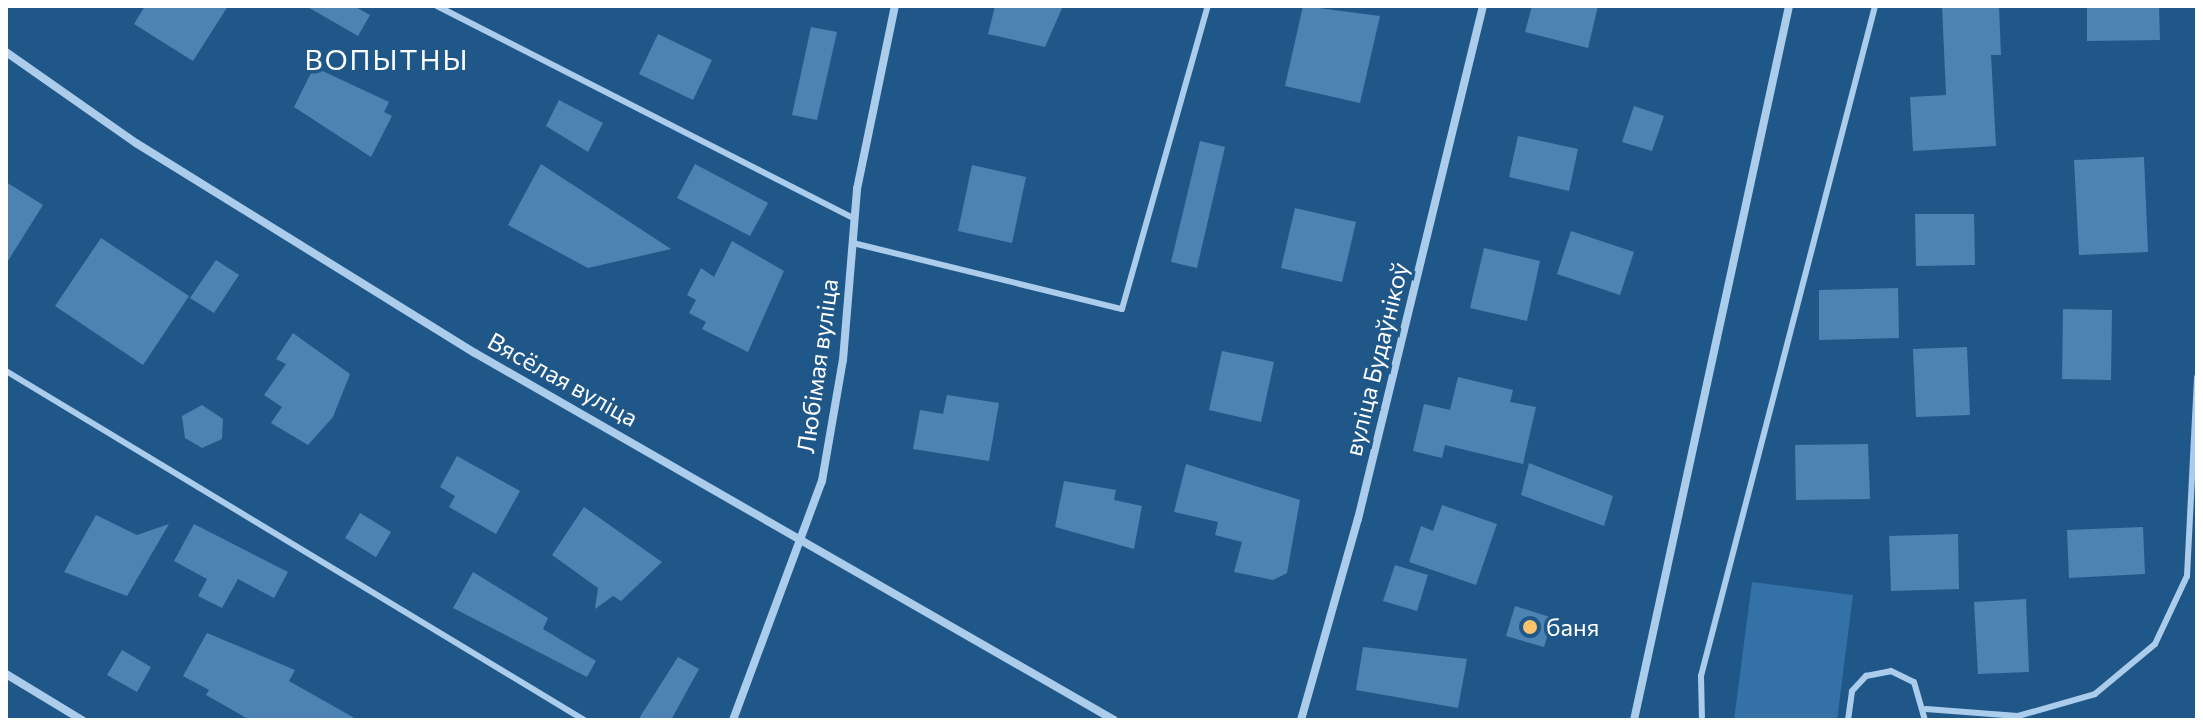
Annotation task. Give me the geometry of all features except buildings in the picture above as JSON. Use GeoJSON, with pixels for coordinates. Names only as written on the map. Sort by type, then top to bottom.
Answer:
{"type":"FeatureCollection","features":[{"type":"Feature","properties":{"kind":"street","name":"Любімая вуліца"},"geometry":{"type":"LineString","coordinates":[[733,720],[797,533],[822,481],[855,219],[895,6]]}},
{"type":"Feature","properties":{"kind":"street","name":"вуліца Будаўнікоў"},"geometry":{"type":"LineString","coordinates":[[1301,720],[1358,519],[1483,6]]}},
{"type":"Feature","properties":{"kind":"street"},"geometry":{"type":"LineString","coordinates":[[1634,720],[1789,6]]}},
{"type":"Feature","properties":{"kind":"street","name":"Вясёлая вуліца"},"geometry":{"type":"LineString","coordinates":[[6,52],[136,143],[475,353],[797,533],[1114,720]]}},
{"type":"Feature","properties":{"kind":"street"},"geometry":{"type":"LineString","coordinates":[[6,674],[82,720]]}},
{"type":"Feature","properties":{"kind":"lane"},"geometry":{"type":"LineString","coordinates":[[437,6],[855,219]]}},
{"type":"Feature","properties":{"kind":"lane"},"geometry":{"type":"LineString","coordinates":[[853,243],[1122,309],[1208,6]]}},
{"type":"Feature","properties":{"kind":"lane"},"geometry":{"type":"LineString","coordinates":[[1702,720],[1701,676],[1875,6]]}},
{"type":"Feature","properties":{"kind":"lane"},"geometry":{"type":"LineString","coordinates":[[6,371],[584,720]]}},
{"type":"Feature","properties":{"kind":"lane"},"geometry":{"type":"LineString","coordinates":[[1926,709],[2018,716],[2095,694],[2155,644],[2187,576],[2197,377]]}},
{"type":"Feature","properties":{"kind":"lane"},"geometry":{"type":"LineString","coordinates":[[1848,720],[1852,691],[1877,672],[1914,682],[1926,709],[1925,720]]}},
{"type":"Feature","properties":{"kind":"shaded area"},"geometry":{"type":"Polygon","coordinates":[[[1752,582],[1853,595],[1837,720],[1734,720],[1752,582]]]}},
{"type":"Feature","properties":{"kind":"place","name":"баня"},"geometry":{"type":"Point","coordinates":[1530,627]}},
{"type":"Feature","properties":{"kind":"district","name":"ВОПЫТНЫ"},"geometry":{"type":"Point","coordinates":[387,59]}}]}
